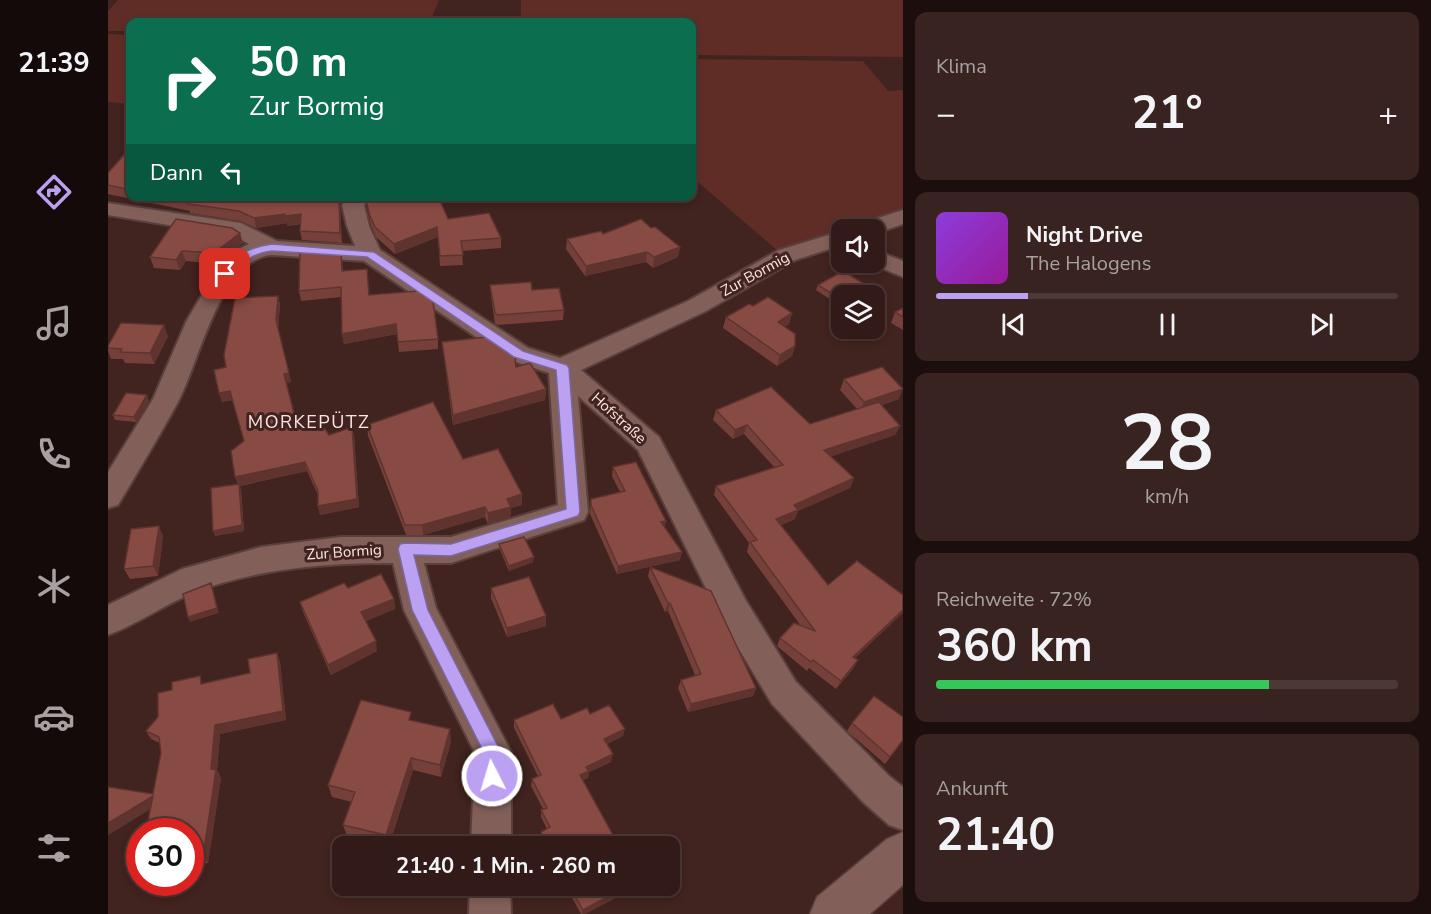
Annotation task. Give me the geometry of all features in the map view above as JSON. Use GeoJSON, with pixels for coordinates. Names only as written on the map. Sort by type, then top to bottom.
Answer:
{"type":"FeatureCollection","features":[{"type":"Feature","properties":{"kind":"street"},"geometry":{"type":"LineString","coordinates":[[108,497],[166,399],[198,322],[225,274],[245,255],[257,249],[370,254],[358,226],[353,205],[356,201]]}},
{"type":"Feature","properties":{"kind":"street"},"geometry":{"type":"LineString","coordinates":[[108,209],[241,230],[272,248]]}},
{"type":"Feature","properties":{"kind":"street"},"geometry":{"type":"LineString","coordinates":[[885,223],[903,217]]}},
{"type":"Feature","properties":{"kind":"street","name":"Zur Bormig"},"geometry":{"type":"LineString","coordinates":[[108,621],[192,578],[261,560],[341,550],[451,550],[573,512],[562,368],[697,306],[787,255],[831,243]]}},
{"type":"Feature","properties":{"kind":"street","name":"Hofstraße"},"geometry":{"type":"LineString","coordinates":[[370,254],[519,354],[562,368],[649,444],[733,609],[784,693],[876,789],[903,811]]}},
{"type":"Feature","properties":{"kind":"street"},"geometry":{"type":"LineString","coordinates":[[885,262],[903,270]]}},
{"type":"Feature","properties":{"kind":"street"},"geometry":{"type":"LineString","coordinates":[[405,549],[420,610],[493,752],[491,836]]}},
{"type":"Feature","properties":{"kind":"street"},"geometry":{"type":"LineString","coordinates":[[834,914],[903,855]]}},
{"type":"Feature","properties":{"kind":"street"},"geometry":{"type":"LineString","coordinates":[[490,896],[490,914]]}},
{"type":"Feature","properties":{"kind":"shaded area"},"geometry":{"type":"Polygon","coordinates":[[[118,0],[439,0],[432,18],[126,18],[126,31],[108,31],[108,11],[118,0]]]}},
{"type":"Feature","properties":{"kind":"shaded area"},"geometry":{"type":"Polygon","coordinates":[[[521,0],[903,0],[903,57],[696,55],[696,18],[521,18],[521,0]]]}},
{"type":"Feature","properties":{"kind":"shaded area"},"geometry":{"type":"Polygon","coordinates":[[[108,34],[126,35],[126,104],[108,102],[108,34]]]}},
{"type":"Feature","properties":{"kind":"shaded area"},"geometry":{"type":"Polygon","coordinates":[[[696,59],[863,61],[888,91],[903,90],[903,211],[878,219],[831,219],[831,234],[778,251],[696,180],[696,59]]]}},
{"type":"Feature","properties":{"kind":"building"},"geometry":{"type":"Polygon","coordinates":[[[126,153],[126,189],[108,185],[108,173],[126,153]]]}},
{"type":"Feature","properties":{"kind":"building"},"geometry":{"type":"Polygon","coordinates":[[[185,201],[339,201],[340,233],[300,231],[301,214],[254,218],[239,211],[188,204],[189,202],[185,201]]]}},
{"type":"Feature","properties":{"kind":"building"},"geometry":{"type":"Polygon","coordinates":[[[366,201],[440,201],[448,219],[489,213],[501,238],[461,241],[463,255],[440,256],[437,227],[394,244],[375,227],[366,201]]]}},
{"type":"Feature","properties":{"kind":"building"},"geometry":{"type":"Polygon","coordinates":[[[176,219],[232,228],[240,233],[214,253],[182,251],[176,260],[150,257],[176,219]]]}},
{"type":"Feature","properties":{"kind":"building"},"geometry":{"type":"Polygon","coordinates":[[[641,219],[680,247],[654,257],[647,252],[586,266],[567,239],[601,231],[603,234],[641,219]]]}},
{"type":"Feature","properties":{"kind":"building"},"geometry":{"type":"Polygon","coordinates":[[[300,249],[341,252],[342,271],[367,269],[369,295],[418,291],[433,301],[438,339],[398,342],[396,324],[342,334],[341,287],[299,291],[300,249]]]}},
{"type":"Feature","properties":{"kind":"building"},"geometry":{"type":"Polygon","coordinates":[[[839,273],[846,273],[866,285],[831,285],[831,293],[818,285],[839,273]]]}},
{"type":"Feature","properties":{"kind":"building"},"geometry":{"type":"Polygon","coordinates":[[[531,282],[532,290],[559,288],[564,310],[498,315],[495,313],[490,285],[531,282]]]}},
{"type":"Feature","properties":{"kind":"building"},"geometry":{"type":"Polygon","coordinates":[[[278,296],[276,320],[289,373],[284,374],[298,429],[320,422],[329,435],[352,427],[357,499],[318,506],[318,491],[305,462],[235,477],[231,451],[244,441],[230,391],[219,393],[214,370],[226,367],[224,355],[235,298],[278,296]]]}},
{"type":"Feature","properties":{"kind":"building"},"geometry":{"type":"Polygon","coordinates":[[[768,297],[792,313],[778,322],[795,334],[795,346],[780,355],[726,317],[749,304],[753,306],[768,297]]]}},
{"type":"Feature","properties":{"kind":"building"},"geometry":{"type":"Polygon","coordinates":[[[903,308],[903,317],[895,312],[903,308]]]}},
{"type":"Feature","properties":{"kind":"building"},"geometry":{"type":"Polygon","coordinates":[[[121,323],[164,325],[150,353],[120,352],[122,349],[108,348],[108,346],[121,323]]]}},
{"type":"Feature","properties":{"kind":"building"},"geometry":{"type":"Polygon","coordinates":[[[487,337],[515,357],[516,367],[530,363],[546,389],[453,415],[442,342],[487,337]]]}},
{"type":"Feature","properties":{"kind":"building"},"geometry":{"type":"Polygon","coordinates":[[[882,367],[903,389],[864,402],[844,379],[882,367]]]}},
{"type":"Feature","properties":{"kind":"building"},"geometry":{"type":"Polygon","coordinates":[[[771,387],[810,424],[879,402],[900,426],[824,450],[854,478],[794,505],[798,510],[776,519],[828,585],[857,561],[903,595],[903,610],[853,657],[858,660],[841,681],[780,638],[794,623],[815,631],[750,542],[757,540],[716,486],[783,465],[747,425],[735,430],[716,410],[771,387]]]}},
{"type":"Feature","properties":{"kind":"building"},"geometry":{"type":"Polygon","coordinates":[[[126,393],[147,395],[134,417],[113,415],[126,393]]]}},
{"type":"Feature","properties":{"kind":"building"},"geometry":{"type":"Polygon","coordinates":[[[433,402],[463,459],[498,449],[522,494],[507,499],[511,507],[488,513],[485,507],[422,525],[405,525],[367,425],[433,402]]]}},
{"type":"Feature","properties":{"kind":"building"},"geometry":{"type":"Polygon","coordinates":[[[636,462],[666,521],[661,522],[682,552],[618,566],[591,505],[591,499],[625,491],[613,467],[636,462]]]}},
{"type":"Feature","properties":{"kind":"building"},"geometry":{"type":"Polygon","coordinates":[[[239,484],[242,525],[213,531],[211,488],[239,484]]]}},
{"type":"Feature","properties":{"kind":"building"},"geometry":{"type":"Polygon","coordinates":[[[159,526],[153,566],[124,569],[131,529],[159,526]]]}},
{"type":"Feature","properties":{"kind":"building"},"geometry":{"type":"Polygon","coordinates":[[[524,537],[534,557],[509,566],[499,544],[524,537]]]}},
{"type":"Feature","properties":{"kind":"building"},"geometry":{"type":"Polygon","coordinates":[[[650,567],[711,591],[756,688],[691,704],[681,680],[701,674],[670,603],[650,567]]]}},
{"type":"Feature","properties":{"kind":"building"},"geometry":{"type":"Polygon","coordinates":[[[381,574],[394,599],[361,612],[376,641],[328,665],[300,602],[344,583],[348,588],[381,574]]]}},
{"type":"Feature","properties":{"kind":"building"},"geometry":{"type":"Polygon","coordinates":[[[529,577],[546,616],[507,628],[491,588],[529,577]]]}},
{"type":"Feature","properties":{"kind":"building"},"geometry":{"type":"Polygon","coordinates":[[[211,583],[217,608],[188,617],[183,594],[211,583]]]}},
{"type":"Feature","properties":{"kind":"building"},"geometry":{"type":"Polygon","coordinates":[[[277,653],[283,711],[215,725],[211,769],[216,770],[204,849],[204,818],[149,818],[153,796],[108,823],[108,787],[153,794],[161,753],[159,737],[146,731],[158,717],[158,693],[172,690],[172,682],[200,676],[201,684],[250,673],[248,659],[277,653]]]}},
{"type":"Feature","properties":{"kind":"building"},"geometry":{"type":"Polygon","coordinates":[[[874,696],[903,717],[903,740],[890,757],[852,723],[874,696]]]}},
{"type":"Feature","properties":{"kind":"building"},"geometry":{"type":"Polygon","coordinates":[[[361,700],[411,712],[409,720],[450,729],[440,765],[411,758],[386,835],[343,825],[355,792],[328,785],[361,700]]]}},
{"type":"Feature","properties":{"kind":"building"},"geometry":{"type":"Polygon","coordinates":[[[553,704],[561,719],[587,708],[590,714],[609,705],[625,729],[604,739],[613,754],[586,767],[589,771],[580,775],[614,836],[543,836],[541,832],[550,827],[541,810],[547,808],[532,779],[541,775],[514,720],[553,704]]]}},
{"type":"Feature","properties":{"kind":"building"},"geometry":{"type":"Polygon","coordinates":[[[575,896],[609,896],[583,910],[575,896]]]}},
{"type":"Feature","properties":{"kind":"district","name":"MORKEPÜTZ"},"geometry":{"type":"Point","coordinates":[309,422]}},
{"type":"Feature","properties":{"kind":"route"},"geometry":{"type":"LineString","coordinates":[[225,274],[245,255],[257,249],[370,254],[464,320],[519,354],[562,368],[573,512],[451,550],[405,549],[420,610],[493,752],[492,776]]}}]}
